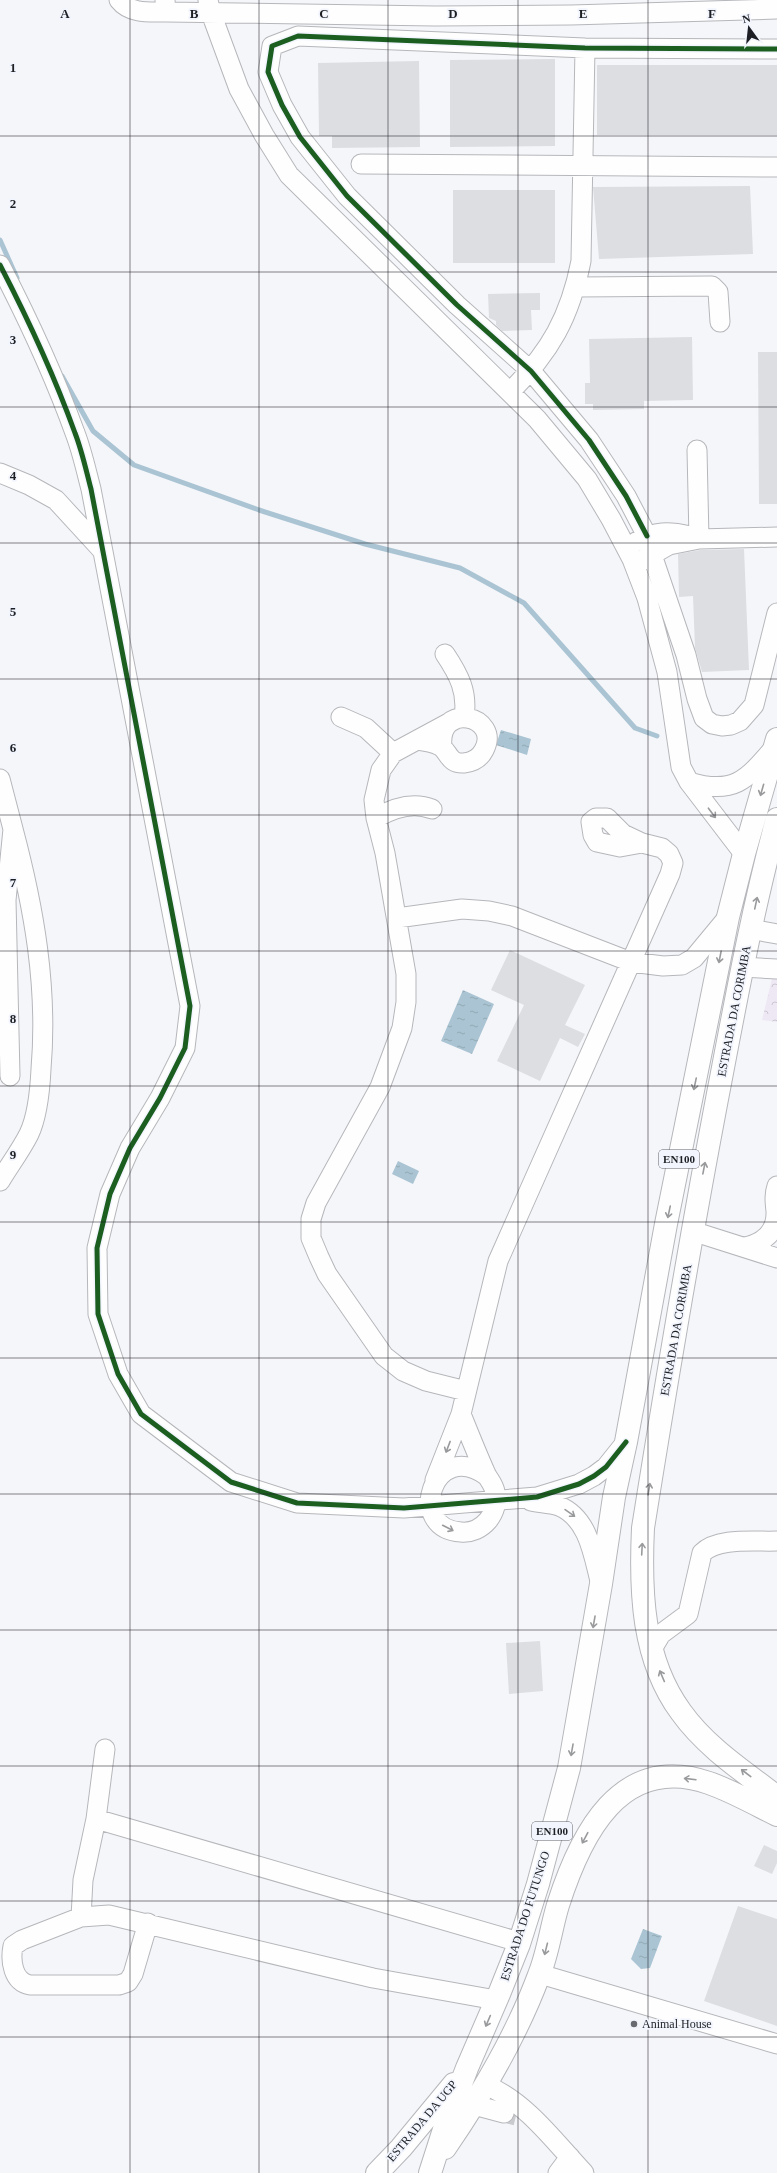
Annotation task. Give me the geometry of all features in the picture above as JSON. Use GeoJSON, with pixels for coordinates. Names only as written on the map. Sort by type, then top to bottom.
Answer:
{"type":"FeatureCollection","features":[{"type":"Feature","properties":{"kind":"main road","name":"ESTRADA DA CORIMBA"},"geometry":{"type":"LineString","coordinates":[[601,1584],[614,1497],[626,1442],[666,1224],[728,917],[775,744]]}},
{"type":"Feature","properties":{"kind":"main road","name":"ESTRADA DA CORIMBA"},"geometry":{"type":"LineString","coordinates":[[777,818],[762,873],[742,967],[692,1231],[643,1528],[641,1590],[651,1651],[668,1691],[681,1712],[703,1737],[731,1762],[777,1797]]}},
{"type":"Feature","properties":{"kind":"main road","name":"ESTRADA DO FUTUNGO"},"geometry":{"type":"LineString","coordinates":[[430,2171],[467,2068],[520,1942],[538,1884],[569,1768],[601,1584]]}},
{"type":"Feature","properties":{"kind":"main road","name":"ESTRADA DO FUTUNGO"},"geometry":{"type":"LineString","coordinates":[[430,2171],[474,2105],[510,2042],[540,1974],[552,1924],[570,1873],[594,1823],[616,1798],[637,1785],[655,1779],[691,1779],[722,1788],[777,1815]]}},
{"type":"Feature","properties":{"kind":"main road","name":"ESTRADA DA UGP"},"geometry":{"type":"LineString","coordinates":[[377,2173],[401,2148],[467,2068]]}},
{"type":"Feature","properties":{"kind":"street"},"geometry":{"type":"LineString","coordinates":[[119,0],[128,9],[141,12],[165,6],[209,6],[451,16],[571,15],[777,9]]}},
{"type":"Feature","properties":{"kind":"street"},"geometry":{"type":"LineString","coordinates":[[209,6],[239,89],[264,135],[289,175],[510,392],[537,420],[587,479],[626,548],[647,598],[667,672],[681,767],[689,782],[744,854]]}},
{"type":"Feature","properties":{"kind":"street"},"geometry":{"type":"LineString","coordinates":[[647,536],[626,496],[589,440],[531,371],[457,305],[347,196],[300,137],[282,105],[268,72],[272,46],[298,36],[585,48],[777,49]]}},
{"type":"Feature","properties":{"kind":"street"},"geometry":{"type":"LineString","coordinates":[[510,392],[531,371],[549,347],[564,320],[576,287],[580,261],[581,164],[585,48]]}},
{"type":"Feature","properties":{"kind":"street"},"geometry":{"type":"LineString","coordinates":[[362,164],[581,164],[777,167]]}},
{"type":"Feature","properties":{"kind":"street"},"geometry":{"type":"LineString","coordinates":[[0,265],[43,355],[76,434],[91,489],[101,549],[190,1006],[185,1048],[160,1098],[130,1148],[110,1194],[97,1248],[98,1314],[118,1374],[141,1414],[231,1482],[297,1503],[430,1508],[552,1494],[594,1476],[606,1468],[626,1442]]}},
{"type":"Feature","properties":{"kind":"street"},"geometry":{"type":"LineString","coordinates":[[576,287],[712,286],[718,292],[720,322]]}},
{"type":"Feature","properties":{"kind":"street"},"geometry":{"type":"LineString","coordinates":[[697,450],[700,538]]}},
{"type":"Feature","properties":{"kind":"street"},"geometry":{"type":"LineString","coordinates":[[0,473],[29,485],[56,500],[101,549]]}},
{"type":"Feature","properties":{"kind":"street"},"geometry":{"type":"LineString","coordinates":[[626,548],[655,533],[675,532],[700,538]]}},
{"type":"Feature","properties":{"kind":"street"},"geometry":{"type":"LineString","coordinates":[[634,565],[669,545],[700,538],[777,537]]}},
{"type":"Feature","properties":{"kind":"street"},"geometry":{"type":"LineString","coordinates":[[652,555],[672,612],[704,718],[712,724],[731,726],[747,714],[754,705],[777,613]]}},
{"type":"Feature","properties":{"kind":"street"},"geometry":{"type":"LineString","coordinates":[[445,654],[456,670],[464,689],[466,702],[460,718],[392,753],[381,770],[374,800],[376,818],[385,853],[406,974],[406,1002],[402,1028],[380,1087],[316,1203],[311,1219],[312,1238],[327,1274],[384,1356],[403,1371],[426,1381],[466,1391]]}},
{"type":"Feature","properties":{"kind":"street"},"geometry":{"type":"LineString","coordinates":[[341,716],[366,728],[392,753]]}},
{"type":"Feature","properties":{"kind":"street"},"geometry":{"type":"LineString","coordinates":[[416,740],[442,747],[452,759],[463,763],[471,762],[482,755],[486,746],[485,731],[480,724],[472,718],[460,718],[449,722],[443,730],[442,747]]}},
{"type":"Feature","properties":{"kind":"street"},"geometry":{"type":"LineString","coordinates":[[689,782],[709,788],[732,785],[753,772],[775,744]]}},
{"type":"Feature","properties":{"kind":"street"},"geometry":{"type":"LineString","coordinates":[[0,779],[34,916],[44,1007],[40,1093],[29,1134],[0,1181]]}},
{"type":"Feature","properties":{"kind":"street"},"geometry":{"type":"LineString","coordinates":[[376,818],[390,810],[404,806],[422,805],[432,809]]}},
{"type":"Feature","properties":{"kind":"street"},"geometry":{"type":"LineString","coordinates":[[10,1076],[3,900],[13,829]]}},
{"type":"Feature","properties":{"kind":"street"},"geometry":{"type":"LineString","coordinates":[[435,1480],[446,1471],[460,1466],[474,1468],[486,1476],[492,1483],[496,1501],[491,1517],[485,1524],[470,1532],[461,1532],[444,1527],[438,1521],[430,1508],[430,1497],[435,1480],[461,1414],[498,1261],[670,874],[673,863],[669,854],[662,848],[642,843]]}},
{"type":"Feature","properties":{"kind":"street"},"geometry":{"type":"LineString","coordinates":[[397,918],[462,910],[489,911],[512,916],[630,962],[663,966],[682,966],[694,958],[707,945],[728,917]]}},
{"type":"Feature","properties":{"kind":"street"},"geometry":{"type":"LineString","coordinates":[[750,929],[777,934]]}},
{"type":"Feature","properties":{"kind":"street"},"geometry":{"type":"LineString","coordinates":[[742,967],[777,969]]}},
{"type":"Feature","properties":{"kind":"street"},"geometry":{"type":"LineString","coordinates":[[745,1247],[758,1245],[769,1237],[775,1224],[775,1191],[777,1186]]}},
{"type":"Feature","properties":{"kind":"street"},"geometry":{"type":"LineString","coordinates":[[692,1231],[777,1258]]}},
{"type":"Feature","properties":{"kind":"street"},"geometry":{"type":"LineString","coordinates":[[461,1414],[486,1476]]}},
{"type":"Feature","properties":{"kind":"street"},"geometry":{"type":"LineString","coordinates":[[520,1498],[557,1506],[570,1512],[577,1518],[592,1547],[601,1584]]}},
{"type":"Feature","properties":{"kind":"street"},"geometry":{"type":"LineString","coordinates":[[651,1651],[656,1639],[688,1614],[702,1553],[708,1547],[717,1543],[777,1541]]}},
{"type":"Feature","properties":{"kind":"street"},"geometry":{"type":"LineString","coordinates":[[81,1918],[83,1880],[96,1819],[105,1749]]}},
{"type":"Feature","properties":{"kind":"street"},"geometry":{"type":"LineString","coordinates":[[96,1819],[520,1942]]}},
{"type":"Feature","properties":{"kind":"street"},"geometry":{"type":"LineString","coordinates":[[148,1923],[133,1974],[128,1982],[119,1985],[22,1984],[17,1979],[11,1956],[13,1946],[22,1940],[81,1918],[109,1915],[148,1923],[373,1978],[496,2000]]}},
{"type":"Feature","properties":{"kind":"street"},"geometry":{"type":"LineString","coordinates":[[540,1974],[777,2044]]}},
{"type":"Feature","properties":{"kind":"street"},"geometry":{"type":"LineString","coordinates":[[486,2085],[500,2092],[539,2122],[584,2173]]}},
{"type":"Feature","properties":{"kind":"street"},"geometry":{"type":"LineString","coordinates":[[474,2105],[539,2122]]}},
{"type":"Feature","properties":{"kind":"street"},"geometry":{"type":"LineString","coordinates":[[558,2173],[570,2157]]}},
{"type":"Feature","properties":{"kind":"green space"},"geometry":{"type":"Polygon","coordinates":[[[777,958],[777,1022],[762,1020],[777,958]]]}},
{"type":"Feature","properties":{"kind":"water"},"geometry":{"type":"Polygon","coordinates":[[[501,730],[531,739],[527,755],[496,745],[501,730]]]}},
{"type":"Feature","properties":{"kind":"water"},"geometry":{"type":"Polygon","coordinates":[[[463,990],[494,1004],[472,1054],[441,1041],[463,990]]]}},
{"type":"Feature","properties":{"kind":"water"},"geometry":{"type":"Polygon","coordinates":[[[398,1161],[419,1171],[413,1184],[392,1174],[398,1161]]]}},
{"type":"Feature","properties":{"kind":"water"},"geometry":{"type":"Polygon","coordinates":[[[643,1929],[662,1936],[650,1968],[641,1969],[631,1959],[643,1929]]]}},
{"type":"Feature","properties":{"kind":"building"},"geometry":{"type":"Polygon","coordinates":[[[555,59],[555,146],[450,147],[450,60],[555,59]]]}},
{"type":"Feature","properties":{"kind":"building"},"geometry":{"type":"Polygon","coordinates":[[[419,61],[420,147],[332,148],[332,136],[319,136],[318,63],[419,61]]]}},
{"type":"Feature","properties":{"kind":"building"},"geometry":{"type":"Polygon","coordinates":[[[597,65],[777,65],[777,135],[597,135],[597,65]]]}},
{"type":"Feature","properties":{"kind":"building"},"geometry":{"type":"Polygon","coordinates":[[[750,186],[753,254],[599,259],[593,187],[750,186]]]}},
{"type":"Feature","properties":{"kind":"building"},"geometry":{"type":"Polygon","coordinates":[[[453,190],[555,190],[555,263],[453,263],[453,190]]]}},
{"type":"Feature","properties":{"kind":"building"},"geometry":{"type":"Polygon","coordinates":[[[540,293],[540,310],[531,310],[532,330],[502,331],[496,325],[496,321],[489,318],[488,294],[540,293]]]}},
{"type":"Feature","properties":{"kind":"building"},"geometry":{"type":"Polygon","coordinates":[[[692,337],[693,400],[644,401],[644,409],[593,410],[593,404],[585,404],[585,383],[590,383],[589,339],[692,337]]]}},
{"type":"Feature","properties":{"kind":"building"},"geometry":{"type":"Polygon","coordinates":[[[758,352],[777,352],[777,504],[759,504],[758,352]]]}},
{"type":"Feature","properties":{"kind":"building"},"geometry":{"type":"Polygon","coordinates":[[[744,549],[749,670],[702,672],[695,648],[693,596],[679,597],[678,554],[700,550],[744,549]]]}},
{"type":"Feature","properties":{"kind":"building"},"geometry":{"type":"Polygon","coordinates":[[[510,950],[585,985],[565,1025],[585,1034],[578,1047],[560,1038],[540,1081],[497,1061],[524,1005],[491,990],[510,950]]]}},
{"type":"Feature","properties":{"kind":"building"},"geometry":{"type":"Polygon","coordinates":[[[540,1641],[543,1691],[509,1694],[506,1643],[540,1641]]]}},
{"type":"Feature","properties":{"kind":"building"},"geometry":{"type":"Polygon","coordinates":[[[764,1845],[777,1851],[777,1863],[772,1874],[754,1866],[764,1845]]]}},
{"type":"Feature","properties":{"kind":"building"},"geometry":{"type":"Polygon","coordinates":[[[738,1906],[777,1919],[777,2026],[704,2001],[738,1906]]]}},
{"type":"Feature","properties":{"kind":"waterway"},"geometry":{"type":"LineString","coordinates":[[0,240],[17,278]]}},
{"type":"Feature","properties":{"kind":"waterway"},"geometry":{"type":"LineString","coordinates":[[62,376],[93,431],[134,465],[259,510],[365,544],[460,568],[524,603],[635,728],[657,736]]}},
{"type":"Feature","properties":{"kind":"tunnel"},"geometry":{"type":"LineString","coordinates":[[504,2113],[516,2116]]}},
{"type":"Feature","properties":{"kind":"cycle path"},"geometry":{"type":"LineString","coordinates":[[647,536],[626,496],[589,440],[531,371],[457,305],[347,196],[300,137],[282,105],[268,72],[272,46],[298,36],[585,48],[777,49]]}},
{"type":"Feature","properties":{"kind":"cycle path"},"geometry":{"type":"LineString","coordinates":[[0,265],[21,306],[67,411],[86,468],[190,1006],[185,1048],[160,1098],[130,1148],[110,1194],[97,1248],[98,1314],[118,1374],[141,1414],[231,1482],[297,1503],[404,1508],[537,1497],[579,1484],[594,1476],[606,1467],[626,1442]]}},
{"type":"Feature","properties":{"kind":"place","name":"Animal House"},"geometry":{"type":"Point","coordinates":[634,2024]}}]}
